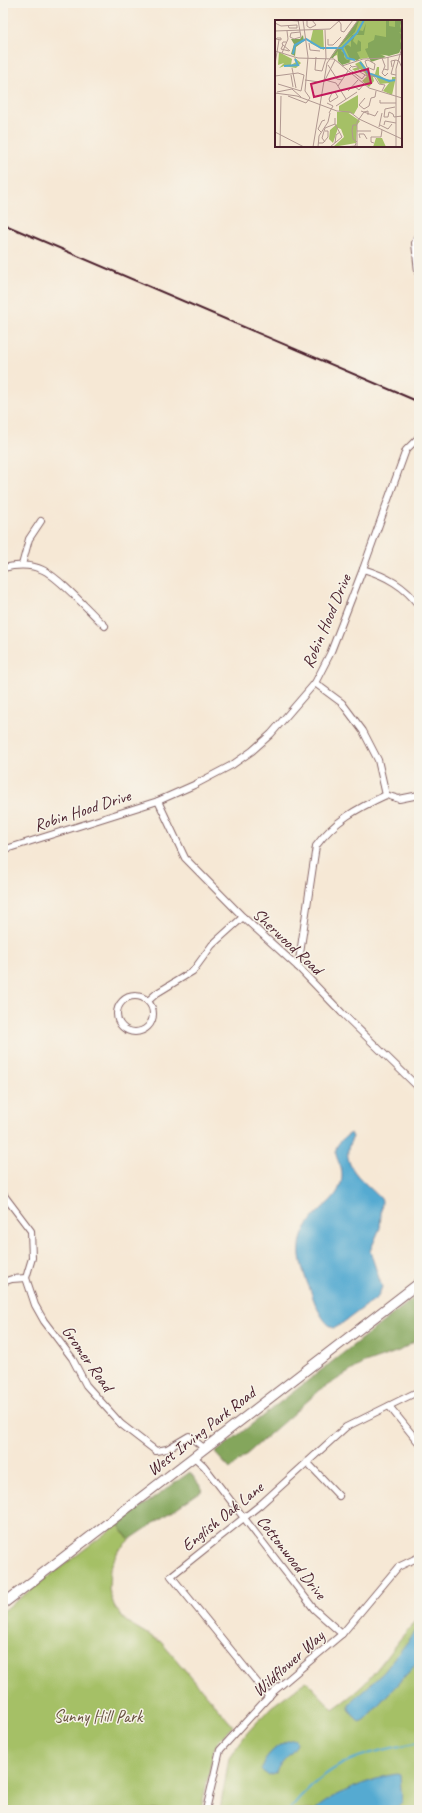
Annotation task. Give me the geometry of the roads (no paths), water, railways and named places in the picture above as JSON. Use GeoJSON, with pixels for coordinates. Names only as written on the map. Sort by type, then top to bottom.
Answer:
{"type":"FeatureCollection","features":[{"type":"Feature","properties":{"kind":"main road","name":"West Irving Park Road"},"geometry":{"type":"LineString","coordinates":[[3,1603],[419,1283]]}},
{"type":"Feature","properties":{"kind":"street"},"geometry":{"type":"LineString","coordinates":[[418,272],[415,243],[419,232]]}},
{"type":"Feature","properties":{"kind":"street","name":"Robin Hood Drive"},"geometry":{"type":"LineString","coordinates":[[3,850],[158,801],[194,785],[232,765],[252,751],[271,734],[314,683],[330,654],[363,569],[406,450],[419,437]]}},
{"type":"Feature","properties":{"kind":"street"},"geometry":{"type":"LineString","coordinates":[[22,565],[29,539],[41,521]]}},
{"type":"Feature","properties":{"kind":"street"},"geometry":{"type":"LineString","coordinates":[[3,568],[22,565],[43,570],[78,599],[105,626]]}},
{"type":"Feature","properties":{"kind":"street"},"geometry":{"type":"LineString","coordinates":[[363,569],[379,574],[405,589],[419,606]]}},
{"type":"Feature","properties":{"kind":"street"},"geometry":{"type":"LineString","coordinates":[[314,683],[342,703],[363,731],[378,760],[386,795]]}},
{"type":"Feature","properties":{"kind":"street"},"geometry":{"type":"LineString","coordinates":[[298,967],[316,846],[326,832],[354,810],[386,795],[399,799],[419,794]]}},
{"type":"Feature","properties":{"kind":"street","name":"Sherwood Road"},"geometry":{"type":"LineString","coordinates":[[158,801],[185,858],[243,917],[298,967],[342,1013],[419,1088]]}},
{"type":"Feature","properties":{"kind":"street"},"geometry":{"type":"LineString","coordinates":[[148,1001],[157,993],[193,971],[212,945],[243,917]]}},
{"type":"Feature","properties":{"kind":"street"},"geometry":{"type":"LineString","coordinates":[[134,996],[148,1001],[153,1012],[150,1024],[143,1031],[137,1032],[125,1029],[118,1018],[119,1006],[134,996]]}},
{"type":"Feature","properties":{"kind":"street"},"geometry":{"type":"LineString","coordinates":[[3,1194],[31,1231],[32,1258],[26,1278],[12,1279],[3,1282]]}},
{"type":"Feature","properties":{"kind":"street","name":"Gromer Road"},"geometry":{"type":"LineString","coordinates":[[26,1278],[35,1305],[44,1320],[72,1358],[86,1385],[121,1424],[156,1452],[167,1449],[189,1436],[204,1448]]}},
{"type":"Feature","properties":{"kind":"street","name":"English Oak Lane"},"geometry":{"type":"LineString","coordinates":[[269,1697],[171,1576],[243,1519],[346,1427],[419,1391]]}},
{"type":"Feature","properties":{"kind":"street"},"geometry":{"type":"LineString","coordinates":[[389,1406],[419,1443]]}},
{"type":"Feature","properties":{"kind":"street","name":"Cottonwood Drive"},"geometry":{"type":"LineString","coordinates":[[194,1457],[204,1466],[243,1519],[314,1609],[342,1634]]}},
{"type":"Feature","properties":{"kind":"street"},"geometry":{"type":"LineString","coordinates":[[307,1462],[339,1496]]}},
{"type":"Feature","properties":{"kind":"street","name":"Wildflower Way"},"geometry":{"type":"LineString","coordinates":[[206,1810],[220,1750],[269,1697],[342,1634],[398,1567],[419,1557]]}},
{"type":"Feature","properties":{"kind":"water"},"geometry":{"type":"Polygon","coordinates":[[[351,1133],[353,1137],[348,1147],[350,1165],[361,1180],[382,1200],[380,1228],[370,1251],[382,1287],[378,1297],[337,1327],[333,1328],[325,1322],[317,1307],[303,1271],[300,1251],[303,1233],[309,1223],[333,1197],[340,1186],[342,1177],[336,1152],[337,1146],[341,1140],[351,1133]]]}},
{"type":"Feature","properties":{"kind":"water"},"geometry":{"type":"Polygon","coordinates":[[[419,1627],[419,1661],[364,1720],[359,1722],[349,1709],[349,1704],[384,1672],[419,1627]]]}},
{"type":"Feature","properties":{"kind":"water"},"geometry":{"type":"Polygon","coordinates":[[[294,1739],[297,1742],[296,1746],[278,1768],[276,1773],[269,1776],[261,1770],[262,1764],[269,1754],[289,1740],[294,1739]]]}},
{"type":"Feature","properties":{"kind":"water"},"geometry":{"type":"Polygon","coordinates":[[[397,1774],[400,1775],[402,1802],[394,1810],[315,1810],[331,1798],[353,1788],[377,1779],[397,1774]]]}},
{"type":"Feature","properties":{"kind":"waterway"},"geometry":{"type":"LineString","coordinates":[[289,1810],[313,1784],[342,1764],[370,1753],[419,1742]]}},
{"type":"Feature","properties":{"kind":"railway"},"geometry":{"type":"LineString","coordinates":[[3,224],[419,402]]}},
{"type":"Feature","properties":{"kind":"park label","name":"Sunny Hill Park"},"geometry":{"type":"Point","coordinates":[98,1716]}}]}
